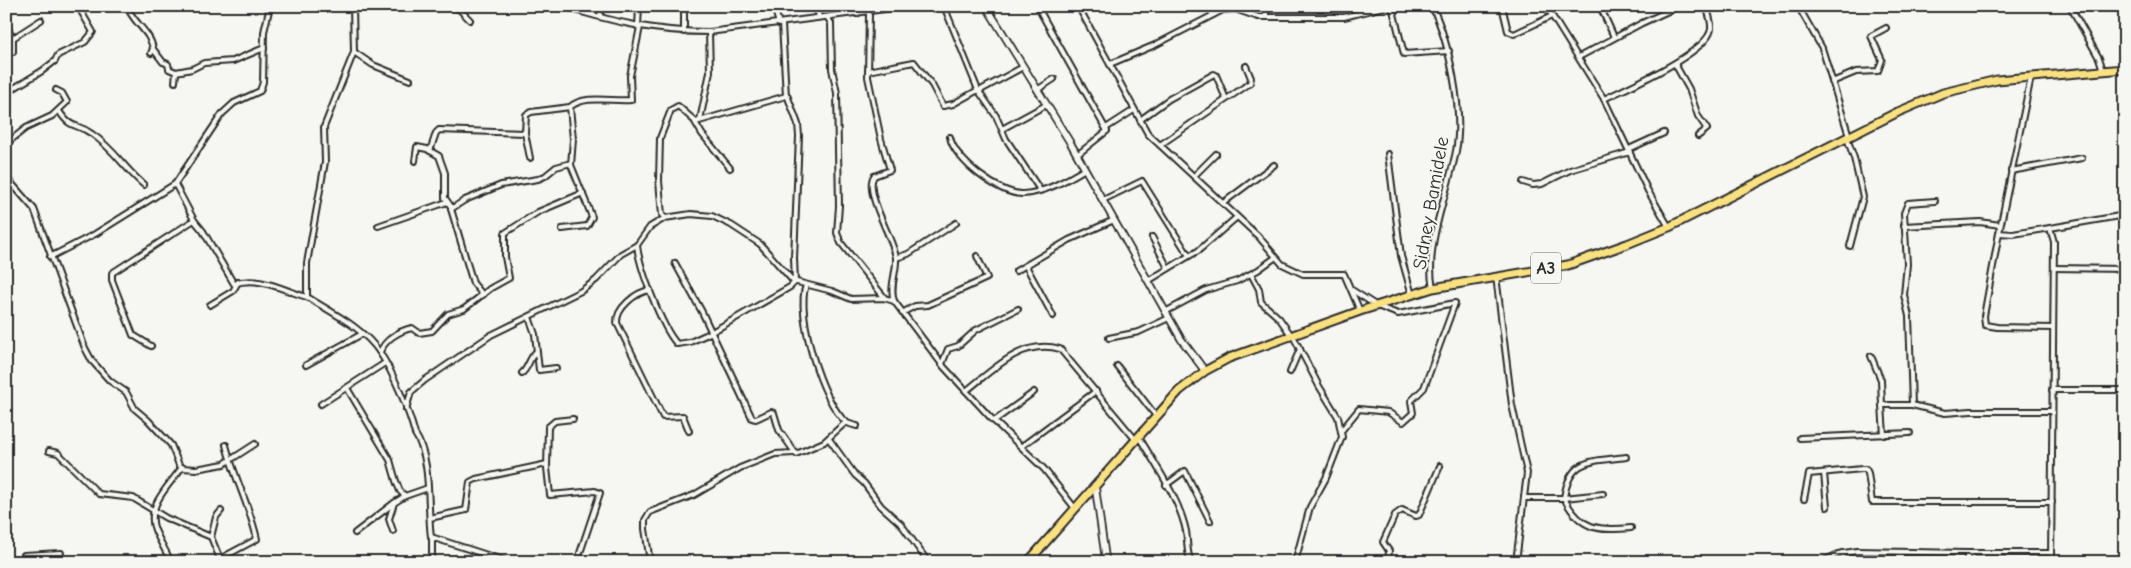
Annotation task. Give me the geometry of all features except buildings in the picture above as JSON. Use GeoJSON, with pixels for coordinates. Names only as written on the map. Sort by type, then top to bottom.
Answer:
{"type":"FeatureCollection","features":[{"type":"Feature","properties":{"kind":"highway","name":"A3"},"geometry":{"type":"LineString","coordinates":[[1028,562],[1094,484],[1179,391],[1205,371],[1228,358],[1291,334],[1433,288],[1568,265],[1596,256],[1668,227],[1848,137],[1943,93],[1966,86],[2031,77],[2125,69]]}},
{"type":"Feature","properties":{"kind":"street"},"geometry":{"type":"LineString","coordinates":[[6,104],[9,103],[6,92],[42,71],[55,61],[58,55],[85,42],[89,38],[93,32],[78,6]]}},
{"type":"Feature","properties":{"kind":"street"},"geometry":{"type":"LineString","coordinates":[[127,6],[132,17],[137,20],[152,43],[152,51],[163,62],[168,64],[169,69],[176,72],[204,63],[233,61],[264,48]]}},
{"type":"Feature","properties":{"kind":"street"},"geometry":{"type":"LineString","coordinates":[[50,257],[102,230],[174,184],[222,114],[234,102],[260,91],[264,32],[270,6]]}},
{"type":"Feature","properties":{"kind":"street"},"geometry":{"type":"LineString","coordinates":[[307,297],[306,263],[325,162],[324,127],[354,52],[353,6]]}},
{"type":"Feature","properties":{"kind":"street"},"geometry":{"type":"LineString","coordinates":[[447,6],[459,9],[470,20]]}},
{"type":"Feature","properties":{"kind":"street"},"geometry":{"type":"LineString","coordinates":[[562,6],[639,27],[684,32],[709,32],[780,24],[819,17],[869,13],[908,6]]}},
{"type":"Feature","properties":{"kind":"street"},"geometry":{"type":"LineString","coordinates":[[600,17],[601,6]]}},
{"type":"Feature","properties":{"kind":"street"},"geometry":{"type":"LineString","coordinates":[[530,158],[525,133],[526,116],[531,112],[570,108],[574,104],[595,100],[631,100],[630,76],[639,27],[639,6]]}},
{"type":"Feature","properties":{"kind":"street"},"geometry":{"type":"LineString","coordinates":[[684,6],[684,32]]}},
{"type":"Feature","properties":{"kind":"street"},"geometry":{"type":"LineString","coordinates":[[774,6],[780,24],[787,95],[798,124],[799,136],[794,258],[796,282]]}},
{"type":"Feature","properties":{"kind":"street"},"geometry":{"type":"LineString","coordinates":[[816,6],[819,17]]}},
{"type":"Feature","properties":{"kind":"street"},"geometry":{"type":"LineString","coordinates":[[855,6],[857,14]]}},
{"type":"Feature","properties":{"kind":"street"},"geometry":{"type":"LineString","coordinates":[[944,6],[979,90],[1006,139],[1040,190]]}},
{"type":"Feature","properties":{"kind":"street"},"geometry":{"type":"LineString","coordinates":[[986,6],[1085,169],[1165,312],[1192,356],[1205,371]]}},
{"type":"Feature","properties":{"kind":"street"},"geometry":{"type":"LineString","coordinates":[[1037,6],[1106,128]]}},
{"type":"Feature","properties":{"kind":"street"},"geometry":{"type":"LineString","coordinates":[[1078,6],[1148,134],[1237,217],[1282,264],[1303,274],[1343,273],[1347,277],[1360,311]]}},
{"type":"Feature","properties":{"kind":"street"},"geometry":{"type":"LineString","coordinates":[[1208,6],[1213,15]]}},
{"type":"Feature","properties":{"kind":"street"},"geometry":{"type":"LineString","coordinates":[[1266,6],[1266,16]]}},
{"type":"Feature","properties":{"kind":"street"},"geometry":{"type":"LineString","coordinates":[[1110,64],[1155,45],[1223,10],[1235,9],[1258,17],[1344,18],[1372,8],[1387,6]]}},
{"type":"Feature","properties":{"kind":"street"},"geometry":{"type":"LineString","coordinates":[[1392,6],[1404,54],[1449,51]]}},
{"type":"Feature","properties":{"kind":"street","name":"Sidney Bamidele"},"geometry":{"type":"LineString","coordinates":[[1432,6],[1449,51],[1458,136],[1432,260],[1433,288]]}},
{"type":"Feature","properties":{"kind":"street"},"geometry":{"type":"LineString","coordinates":[[1502,6],[1508,31],[1514,34],[1552,16]]}},
{"type":"Feature","properties":{"kind":"street"},"geometry":{"type":"LineString","coordinates":[[1546,6],[1604,99],[1648,191],[1668,227]]}},
{"type":"Feature","properties":{"kind":"street"},"geometry":{"type":"LineString","coordinates":[[1600,6],[1614,37]]}},
{"type":"Feature","properties":{"kind":"street"},"geometry":{"type":"LineString","coordinates":[[1660,6],[1664,12]]}},
{"type":"Feature","properties":{"kind":"street"},"geometry":{"type":"LineString","coordinates":[[1579,57],[1614,37],[1679,6]]}},
{"type":"Feature","properties":{"kind":"street"},"geometry":{"type":"LineString","coordinates":[[1798,6],[1822,48],[1863,197],[1850,246]]}},
{"type":"Feature","properties":{"kind":"street"},"geometry":{"type":"LineString","coordinates":[[2070,6],[2099,58],[2103,71]]}},
{"type":"Feature","properties":{"kind":"street"},"geometry":{"type":"LineString","coordinates":[[1604,99],[1676,64],[1708,39],[1712,28],[1707,7]]}},
{"type":"Feature","properties":{"kind":"street"},"geometry":{"type":"LineString","coordinates":[[869,13],[868,71],[881,139],[890,170],[874,176],[872,186],[879,213],[896,258],[892,294],[894,301],[966,392],[1044,469],[1074,507]]}},
{"type":"Feature","properties":{"kind":"street"},"geometry":{"type":"LineString","coordinates":[[834,16],[831,23],[832,69],[837,93],[839,206],[837,232],[841,243],[884,298]]}},
{"type":"Feature","properties":{"kind":"street"},"geometry":{"type":"LineString","coordinates":[[827,17],[831,23]]}},
{"type":"Feature","properties":{"kind":"street"},"geometry":{"type":"LineString","coordinates":[[12,40],[41,20]]}},
{"type":"Feature","properties":{"kind":"street"},"geometry":{"type":"LineString","coordinates":[[6,22],[12,40],[13,52]]}},
{"type":"Feature","properties":{"kind":"street"},"geometry":{"type":"LineString","coordinates":[[1832,82],[1856,72],[1878,71],[1882,60],[1871,36],[1886,28]]}},
{"type":"Feature","properties":{"kind":"street"},"geometry":{"type":"LineString","coordinates":[[709,32],[710,72],[698,121],[702,134],[730,168]]}},
{"type":"Feature","properties":{"kind":"street"},"geometry":{"type":"LineString","coordinates":[[354,52],[373,65],[410,80]]}},
{"type":"Feature","properties":{"kind":"street"},"geometry":{"type":"LineString","coordinates":[[868,71],[914,62],[932,84],[943,106],[953,104],[1023,68]]}},
{"type":"Feature","properties":{"kind":"street"},"geometry":{"type":"LineString","coordinates":[[1676,64],[1689,89],[1698,116],[1707,129],[1698,136]]}},
{"type":"Feature","properties":{"kind":"street"},"geometry":{"type":"LineString","coordinates":[[1160,145],[1250,83],[1251,78],[1246,66]]}},
{"type":"Feature","properties":{"kind":"street"},"geometry":{"type":"LineString","coordinates":[[176,72],[177,81]]}},
{"type":"Feature","properties":{"kind":"street"},"geometry":{"type":"LineString","coordinates":[[1140,120],[1169,100],[1214,74],[1226,99]]}},
{"type":"Feature","properties":{"kind":"street"},"geometry":{"type":"LineString","coordinates":[[2031,77],[2000,225],[1984,316],[1985,324],[1997,327],[2052,328]]}},
{"type":"Feature","properties":{"kind":"street"},"geometry":{"type":"LineString","coordinates":[[1037,90],[1054,79]]}},
{"type":"Feature","properties":{"kind":"street"},"geometry":{"type":"LineString","coordinates":[[6,144],[26,128],[59,111],[67,102],[62,93],[56,90]]}},
{"type":"Feature","properties":{"kind":"street"},"geometry":{"type":"LineString","coordinates":[[698,121],[780,99],[787,95]]}},
{"type":"Feature","properties":{"kind":"street"},"geometry":{"type":"LineString","coordinates":[[1002,129],[1046,105]]}},
{"type":"Feature","properties":{"kind":"street"},"geometry":{"type":"LineString","coordinates":[[665,218],[662,214],[659,181],[660,135],[669,112],[674,107],[680,108],[698,121]]}},
{"type":"Feature","properties":{"kind":"street"},"geometry":{"type":"LineString","coordinates":[[562,229],[589,224],[591,214],[583,193],[580,191],[571,163],[573,139],[570,108]]}},
{"type":"Feature","properties":{"kind":"street"},"geometry":{"type":"LineString","coordinates":[[1076,156],[1107,131],[1106,128],[1134,110]]}},
{"type":"Feature","properties":{"kind":"street"},"geometry":{"type":"LineString","coordinates":[[59,111],[68,124],[92,133],[107,144],[120,163],[144,185]]}},
{"type":"Feature","properties":{"kind":"street"},"geometry":{"type":"LineString","coordinates":[[430,151],[436,133],[439,130],[525,133]]}},
{"type":"Feature","properties":{"kind":"street"},"geometry":{"type":"LineString","coordinates":[[1523,182],[1533,185],[1542,184],[1570,170],[1629,150],[1664,134]]}},
{"type":"Feature","properties":{"kind":"street"},"geometry":{"type":"LineString","coordinates":[[950,137],[957,152],[972,170],[1014,193],[1027,194],[1040,190],[1085,169]]}},
{"type":"Feature","properties":{"kind":"street"},"geometry":{"type":"LineString","coordinates":[[416,161],[417,147],[430,151],[442,160],[445,173],[445,198],[452,208],[452,214],[473,283],[483,295]]}},
{"type":"Feature","properties":{"kind":"street"},"geometry":{"type":"LineString","coordinates":[[1194,176],[1216,154]]}},
{"type":"Feature","properties":{"kind":"street"},"geometry":{"type":"LineString","coordinates":[[1388,154],[1401,256],[1412,295]]}},
{"type":"Feature","properties":{"kind":"street"},"geometry":{"type":"LineString","coordinates":[[2011,171],[2082,158]]}},
{"type":"Feature","properties":{"kind":"street"},"geometry":{"type":"LineString","coordinates":[[452,208],[465,200],[502,185],[538,179],[551,173],[556,168],[571,163]]}},
{"type":"Feature","properties":{"kind":"street"},"geometry":{"type":"LineString","coordinates":[[1223,204],[1274,165]]}},
{"type":"Feature","properties":{"kind":"street"},"geometry":{"type":"LineString","coordinates":[[6,177],[34,209],[50,257],[92,362],[110,381],[126,392],[135,409],[148,420],[170,445],[182,467]]}},
{"type":"Feature","properties":{"kind":"street"},"geometry":{"type":"LineString","coordinates":[[1103,200],[1142,181],[1189,256]]}},
{"type":"Feature","properties":{"kind":"street"},"geometry":{"type":"LineString","coordinates":[[174,184],[234,284],[238,282],[280,287],[307,297],[362,334],[380,352],[423,448],[432,538],[432,562]]}},
{"type":"Feature","properties":{"kind":"street"},"geometry":{"type":"LineString","coordinates":[[380,352],[383,344],[412,328],[419,333],[432,330],[448,314],[464,309],[509,278],[505,258],[505,233],[538,212],[583,193]]}},
{"type":"Feature","properties":{"kind":"street"},"geometry":{"type":"LineString","coordinates":[[1912,405],[1909,316],[1904,296],[1907,264],[1904,213],[1908,204],[1935,200]]}},
{"type":"Feature","properties":{"kind":"street"},"geometry":{"type":"LineString","coordinates":[[378,226],[447,202]]}},
{"type":"Feature","properties":{"kind":"street"},"geometry":{"type":"LineString","coordinates":[[406,409],[411,392],[425,380],[491,335],[581,291],[596,280],[621,254],[637,245],[650,228],[665,218],[700,214],[712,216],[731,225],[763,246],[788,277],[796,282],[832,291],[851,299],[884,298],[894,301]]}},
{"type":"Feature","properties":{"kind":"street"},"geometry":{"type":"LineString","coordinates":[[1999,234],[2012,234],[2125,215]]}},
{"type":"Feature","properties":{"kind":"street"},"geometry":{"type":"LineString","coordinates":[[1148,281],[1198,250],[1237,217]]}},
{"type":"Feature","properties":{"kind":"street"},"geometry":{"type":"LineString","coordinates":[[151,346],[133,335],[112,280],[112,274],[194,220]]}},
{"type":"Feature","properties":{"kind":"street"},"geometry":{"type":"LineString","coordinates":[[1016,271],[1069,240],[1114,220]]}},
{"type":"Feature","properties":{"kind":"street"},"geometry":{"type":"LineString","coordinates":[[1904,226],[1980,222],[2000,225]]}},
{"type":"Feature","properties":{"kind":"street"},"geometry":{"type":"LineString","coordinates":[[896,258],[908,254],[956,223]]}},
{"type":"Feature","properties":{"kind":"street"},"geometry":{"type":"LineString","coordinates":[[2050,228],[2055,250],[2052,328],[2051,562]]}},
{"type":"Feature","properties":{"kind":"street"},"geometry":{"type":"LineString","coordinates":[[1152,237],[1168,268]]}},
{"type":"Feature","properties":{"kind":"street"},"geometry":{"type":"LineString","coordinates":[[637,245],[650,290],[676,344],[684,344],[710,333],[779,295],[796,282]]}},
{"type":"Feature","properties":{"kind":"street"},"geometry":{"type":"LineString","coordinates":[[902,312],[915,306],[928,305],[987,278],[976,256]]}},
{"type":"Feature","properties":{"kind":"street"},"geometry":{"type":"LineString","coordinates":[[1165,312],[1206,290],[1237,281],[1252,274],[1276,257]]}},
{"type":"Feature","properties":{"kind":"street"},"geometry":{"type":"LineString","coordinates":[[675,263],[702,312],[749,415],[756,419],[771,412],[774,413],[779,430],[794,453]]}},
{"type":"Feature","properties":{"kind":"street"},"geometry":{"type":"LineString","coordinates":[[1026,266],[1053,316]]}},
{"type":"Feature","properties":{"kind":"street"},"geometry":{"type":"LineString","coordinates":[[2054,268],[2125,269]]}},
{"type":"Feature","properties":{"kind":"street"},"geometry":{"type":"LineString","coordinates":[[1252,274],[1259,289],[1261,302],[1279,318],[1291,334],[1318,386],[1338,417],[1342,430],[1342,440],[1318,494],[1313,500],[1295,562]]}},
{"type":"Feature","properties":{"kind":"street"},"geometry":{"type":"LineString","coordinates":[[1496,276],[1512,405],[1526,468],[1516,562]]}},
{"type":"Feature","properties":{"kind":"street"},"geometry":{"type":"LineString","coordinates":[[210,305],[233,291],[238,282]]}},
{"type":"Feature","properties":{"kind":"street"},"geometry":{"type":"LineString","coordinates":[[806,285],[804,295],[808,337],[815,365],[825,390],[846,422],[857,426]]}},
{"type":"Feature","properties":{"kind":"street"},"geometry":{"type":"LineString","coordinates":[[650,290],[642,291],[625,306],[617,323],[663,417],[683,416],[689,431]]}},
{"type":"Feature","properties":{"kind":"street"},"geometry":{"type":"LineString","coordinates":[[1342,430],[1359,409],[1388,412],[1403,422],[1413,413],[1411,401],[1424,388],[1455,303],[1398,314],[1377,306],[1352,290]]}},
{"type":"Feature","properties":{"kind":"street"},"geometry":{"type":"LineString","coordinates":[[942,364],[948,349],[958,346],[976,330],[1018,310]]}},
{"type":"Feature","properties":{"kind":"street"},"geometry":{"type":"LineString","coordinates":[[529,317],[535,334],[539,370],[556,368]]}},
{"type":"Feature","properties":{"kind":"street"},"geometry":{"type":"LineString","coordinates":[[1109,338],[1139,332],[1169,318]]}},
{"type":"Feature","properties":{"kind":"street"},"geometry":{"type":"LineString","coordinates":[[306,365],[362,334]]}},
{"type":"Feature","properties":{"kind":"street"},"geometry":{"type":"LineString","coordinates":[[966,392],[1018,352],[1028,348],[1044,346],[1060,349],[1136,437],[1166,485],[1186,532],[1186,550],[1191,562]]}},
{"type":"Feature","properties":{"kind":"street"},"geometry":{"type":"LineString","coordinates":[[1290,372],[1300,349]]}},
{"type":"Feature","properties":{"kind":"street"},"geometry":{"type":"LineString","coordinates":[[522,373],[526,369],[530,357],[536,352]]}},
{"type":"Feature","properties":{"kind":"street"},"geometry":{"type":"LineString","coordinates":[[1871,356],[1881,380],[1884,435]]}},
{"type":"Feature","properties":{"kind":"street"},"geometry":{"type":"LineString","coordinates":[[321,404],[385,363]]}},
{"type":"Feature","properties":{"kind":"street"},"geometry":{"type":"LineString","coordinates":[[1116,366],[1156,416]]}},
{"type":"Feature","properties":{"kind":"street"},"geometry":{"type":"LineString","coordinates":[[347,388],[390,460],[396,482],[400,491],[405,496]]}},
{"type":"Feature","properties":{"kind":"street"},"geometry":{"type":"LineString","coordinates":[[2052,390],[2125,390]]}},
{"type":"Feature","properties":{"kind":"street"},"geometry":{"type":"LineString","coordinates":[[1022,446],[1096,391]]}},
{"type":"Feature","properties":{"kind":"street"},"geometry":{"type":"LineString","coordinates":[[994,421],[1034,392]]}},
{"type":"Feature","properties":{"kind":"street"},"geometry":{"type":"LineString","coordinates":[[1882,405],[1912,405],[1945,413],[1971,411],[2052,411]]}},
{"type":"Feature","properties":{"kind":"street"},"geometry":{"type":"LineString","coordinates":[[573,419],[555,421],[548,427],[547,464],[550,495],[595,491],[600,493],[577,562]]}},
{"type":"Feature","properties":{"kind":"street"},"geometry":{"type":"LineString","coordinates":[[650,562],[645,520],[650,512],[700,492],[740,468],[775,454],[806,451],[829,439],[846,422]]}},
{"type":"Feature","properties":{"kind":"street"},"geometry":{"type":"LineString","coordinates":[[1800,438],[1910,433]]}},
{"type":"Feature","properties":{"kind":"street"},"geometry":{"type":"LineString","coordinates":[[829,439],[855,475],[864,483],[881,506],[901,524],[928,562]]}},
{"type":"Feature","properties":{"kind":"street"},"geometry":{"type":"LineString","coordinates":[[182,467],[196,469],[216,466],[230,460],[255,444]]}},
{"type":"Feature","properties":{"kind":"street"},"geometry":{"type":"LineString","coordinates":[[214,562],[257,540],[253,520],[244,502],[226,445]]}},
{"type":"Feature","properties":{"kind":"street"},"geometry":{"type":"LineString","coordinates":[[49,451],[58,454],[99,494],[133,498],[166,518],[211,538]]}},
{"type":"Feature","properties":{"kind":"street"},"geometry":{"type":"LineString","coordinates":[[1626,457],[1595,460],[1576,468],[1570,475],[1564,498],[1575,518],[1590,526],[1601,529],[1631,528]]}},
{"type":"Feature","properties":{"kind":"street"},"geometry":{"type":"LineString","coordinates":[[430,518],[466,510],[470,482],[476,479],[547,464]]}},
{"type":"Feature","properties":{"kind":"street"},"geometry":{"type":"LineString","coordinates":[[1388,562],[1389,552],[1382,542],[1395,515],[1402,510],[1416,516],[1419,515],[1440,466]]}},
{"type":"Feature","properties":{"kind":"street"},"geometry":{"type":"LineString","coordinates":[[171,562],[154,529],[154,511],[158,497],[170,485],[182,467]]}},
{"type":"Feature","properties":{"kind":"street"},"geometry":{"type":"LineString","coordinates":[[1804,499],[1809,474],[1866,469],[1870,501],[1872,502],[2052,502]]}},
{"type":"Feature","properties":{"kind":"street"},"geometry":{"type":"LineString","coordinates":[[1166,485],[1185,471],[1210,521]]}},
{"type":"Feature","properties":{"kind":"street"},"geometry":{"type":"LineString","coordinates":[[1824,473],[1827,506]]}},
{"type":"Feature","properties":{"kind":"street"},"geometry":{"type":"LineString","coordinates":[[1094,484],[1106,562]]}},
{"type":"Feature","properties":{"kind":"street"},"geometry":{"type":"LineString","coordinates":[[355,533],[363,525],[405,496],[428,488]]}},
{"type":"Feature","properties":{"kind":"street"},"geometry":{"type":"LineString","coordinates":[[1524,498],[1564,498],[1603,494]]}},
{"type":"Feature","properties":{"kind":"street"},"geometry":{"type":"LineString","coordinates":[[389,519],[394,503]]}},
{"type":"Feature","properties":{"kind":"street"},"geometry":{"type":"LineString","coordinates":[[220,559],[211,538],[216,517],[222,511]]}},
{"type":"Feature","properties":{"kind":"street"},"geometry":{"type":"LineString","coordinates":[[383,513],[389,519],[393,531]]}},
{"type":"Feature","properties":{"kind":"street"},"geometry":{"type":"LineString","coordinates":[[432,538],[492,559],[509,562]]}},
{"type":"Feature","properties":{"kind":"street"},"geometry":{"type":"LineString","coordinates":[[23,562],[24,555],[61,553]]}},
{"type":"Feature","properties":{"kind":"street"},"geometry":{"type":"LineString","coordinates":[[1823,561],[1842,553],[2050,553]]}},
{"type":"Feature","properties":{"kind":"street"},"geometry":{"type":"LineString","coordinates":[[1842,553],[1845,562]]}},
{"type":"Feature","properties":{"kind":"street"},"geometry":{"type":"LineString","coordinates":[[1967,553],[1967,562]]}},
{"type":"Feature","properties":{"kind":"street"},"geometry":{"type":"LineString","coordinates":[[2111,562],[2125,561]]}}]}
